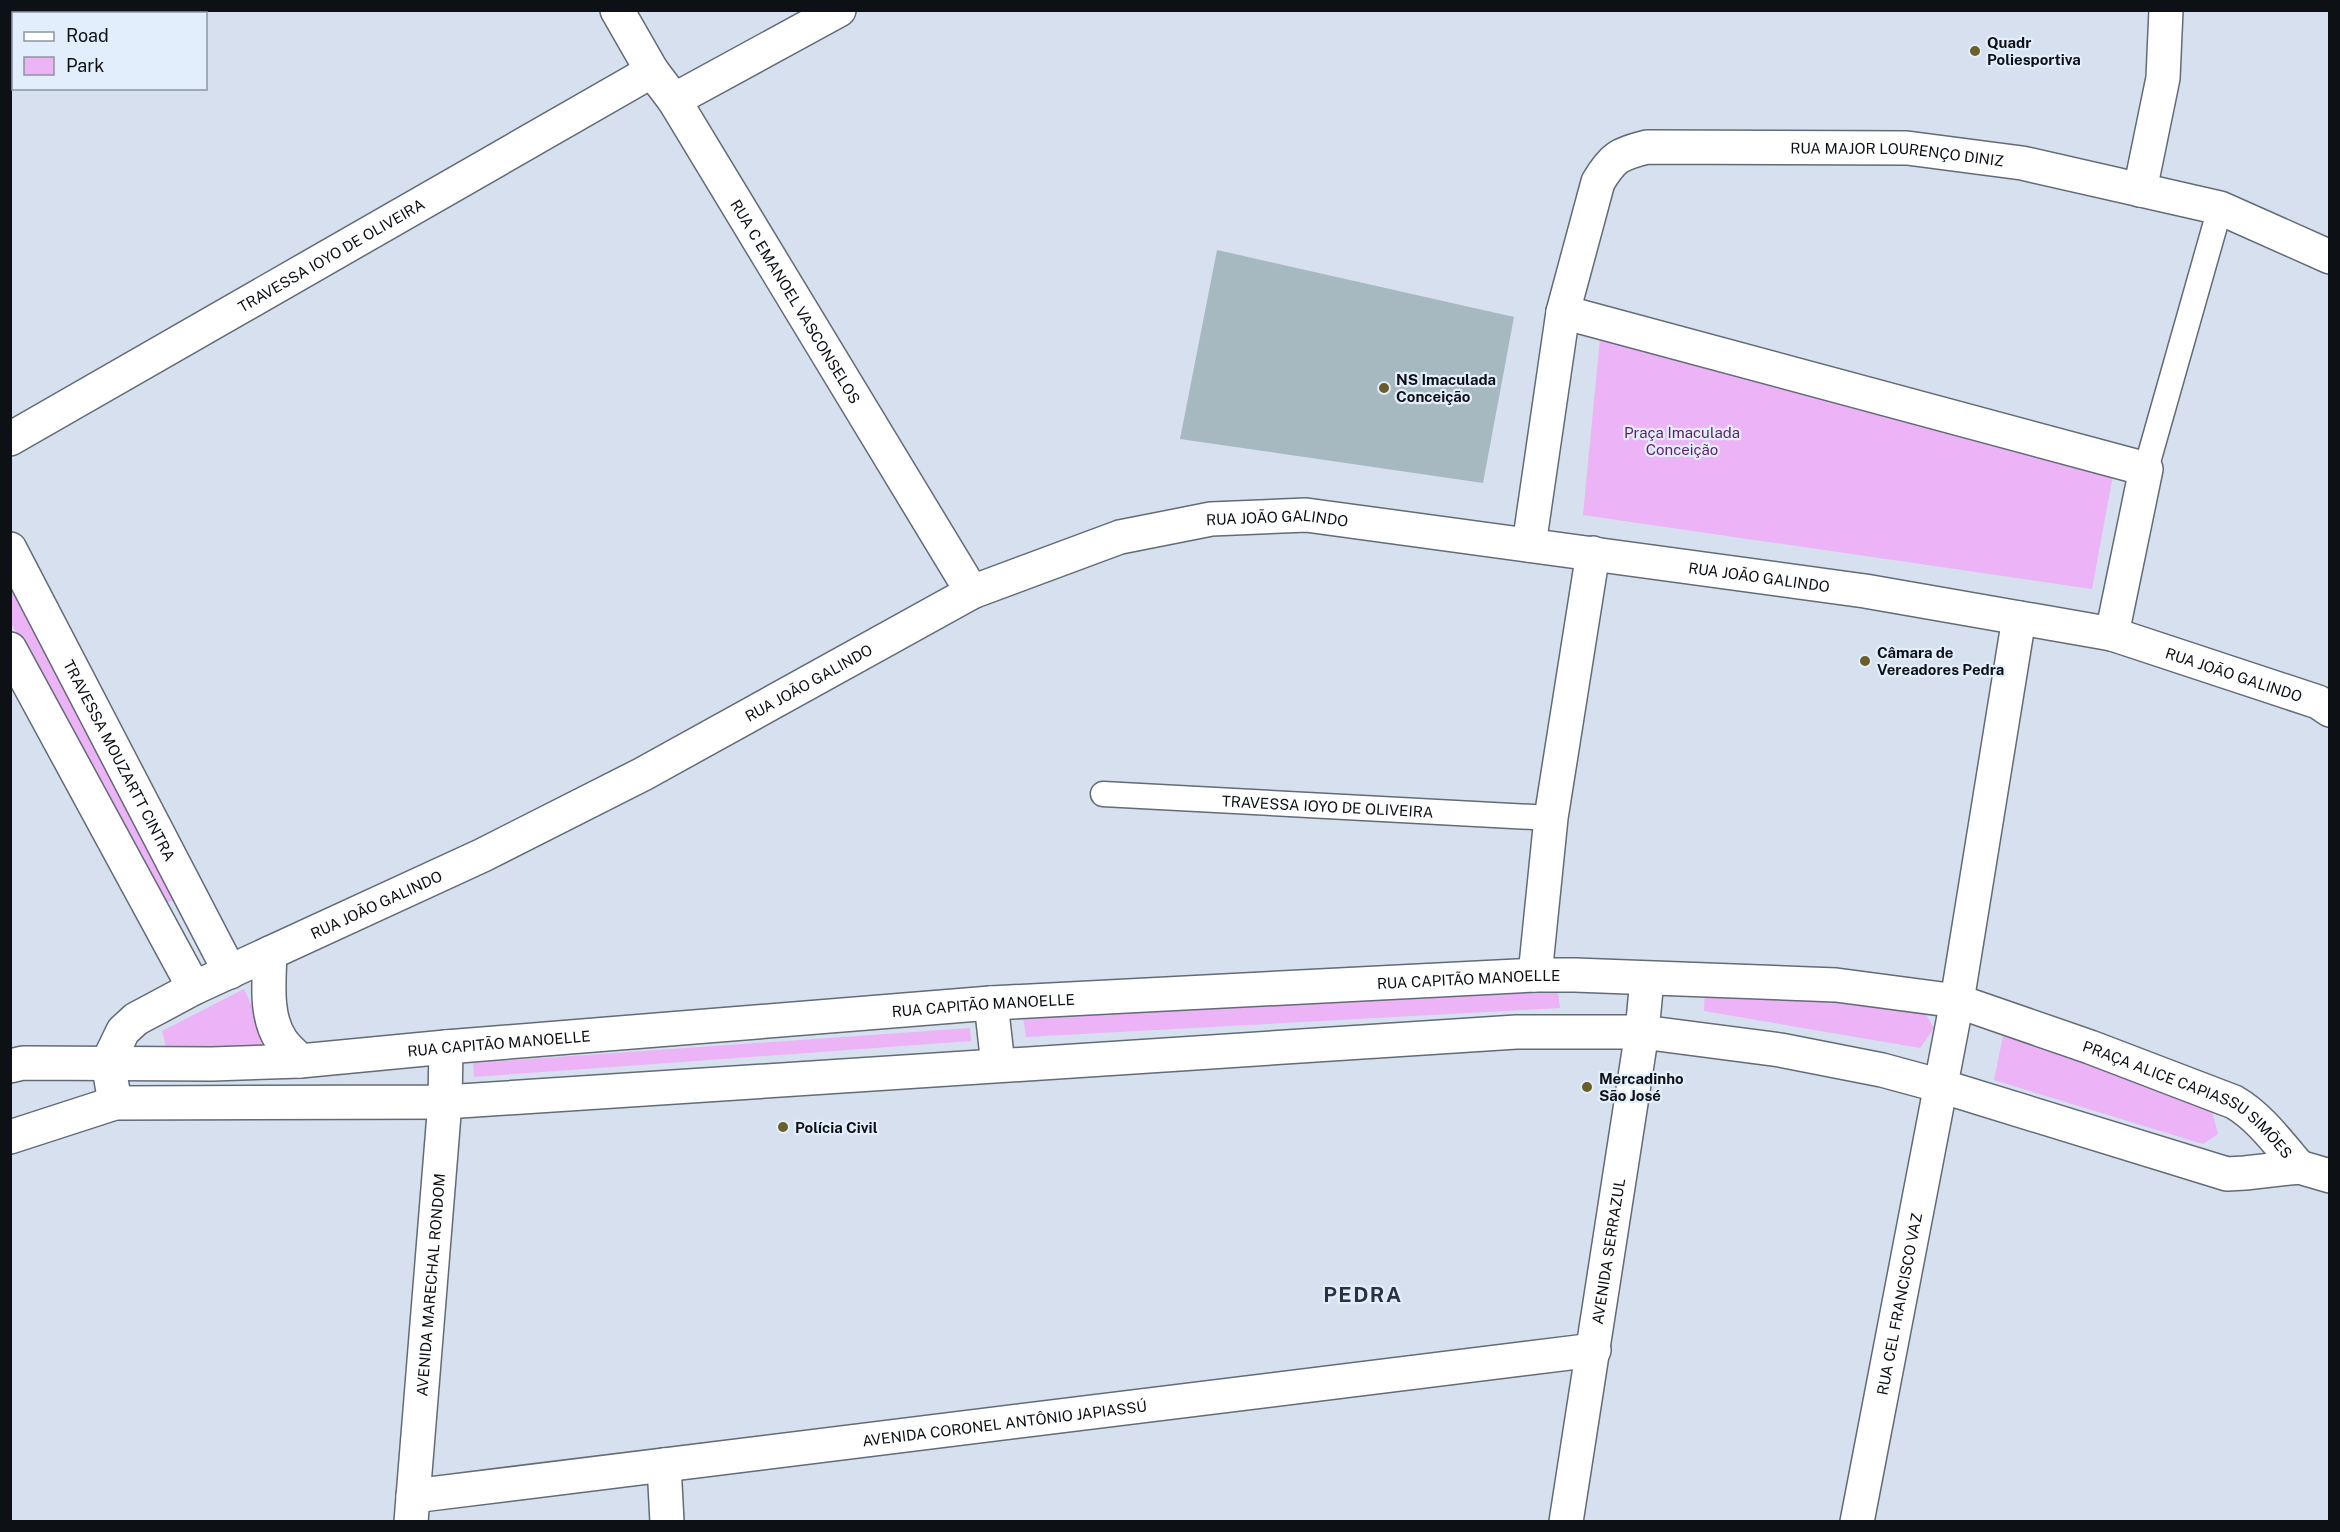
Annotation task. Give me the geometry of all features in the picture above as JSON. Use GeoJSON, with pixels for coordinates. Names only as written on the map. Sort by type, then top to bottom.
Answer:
{"type":"FeatureCollection","features":[{"type":"Feature","properties":{"kind":"street","name":"RUA C EMANOEL VASCONSELOS"},"geometry":{"type":"LineString","coordinates":[[617,10],[652,71],[674,100],[972,592]]}},
{"type":"Feature","properties":{"kind":"street"},"geometry":{"type":"LineString","coordinates":[[674,100],[839,10]]}},
{"type":"Feature","properties":{"kind":"street"},"geometry":{"type":"LineString","coordinates":[[2140,190],[2163,78],[2166,10]]}},
{"type":"Feature","properties":{"kind":"street","name":"TRAVESSA IOYO DE OLIVEIRA"},"geometry":{"type":"LineString","coordinates":[[10,439],[652,71]]}},
{"type":"Feature","properties":{"kind":"street","name":"RUA MAJOR LOURENÇO DINIZ"},"geometry":{"type":"LineString","coordinates":[[1563,312],[1598,182],[1608,165],[1624,153],[1647,147],[1907,148],[2022,163],[2220,208],[2330,257]]}},
{"type":"Feature","properties":{"kind":"street"},"geometry":{"type":"LineString","coordinates":[[1529,545],[1563,312],[2146,469],[2112,634]]}},
{"type":"Feature","properties":{"kind":"street","name":"RUA JOÃO GALINDO"},"geometry":{"type":"LineString","coordinates":[[108,1062],[123,1031],[136,1020],[194,988],[483,855],[643,774],[972,592],[1120,537],[1211,519],[1306,515],[1865,591],[2112,634],[2326,704]]}},
{"type":"Feature","properties":{"kind":"street","name":"TRAVESSA MOUZARTT CINTRA"},"geometry":{"type":"LineString","coordinates":[[10,549],[230,972]]}},
{"type":"Feature","properties":{"kind":"street"},"geometry":{"type":"LineString","coordinates":[[1535,975],[1551,818],[1593,553]]}},
{"type":"Feature","properties":{"kind":"street","name":"RUA CEL FRANCISCO VAZ"},"geometry":{"type":"LineString","coordinates":[[1857,1521],[1957,1001],[2019,618]]}},
{"type":"Feature","properties":{"kind":"street"},"geometry":{"type":"LineString","coordinates":[[10,650],[194,988]]}},
{"type":"Feature","properties":{"kind":"street"},"geometry":{"type":"LineString","coordinates":[[270,953],[269,1000],[273,1025],[282,1041],[300,1061]]}},
{"type":"Feature","properties":{"kind":"street","name":"RUA CAPITÃO MANOELLE"},"geometry":{"type":"LineString","coordinates":[[10,1066],[108,1062],[212,1064],[300,1061],[992,1003],[1535,975],[1836,985],[1957,1001]]}},
{"type":"Feature","properties":{"kind":"street","name":"AVENIDA SERRAZUL"},"geometry":{"type":"LineString","coordinates":[[1566,1521],[1642,1032],[1647,979]]}},
{"type":"Feature","properties":{"kind":"street","name":"PRAÇA ALICE CAPIASSU SIMÕES"},"geometry":{"type":"LineString","coordinates":[[1957,1001],[2090,1047],[2234,1102],[2254,1116],[2299,1167]]}},
{"type":"Feature","properties":{"kind":"street"},"geometry":{"type":"LineString","coordinates":[[992,1003],[998,1065]]}},
{"type":"Feature","properties":{"kind":"street"},"geometry":{"type":"LineString","coordinates":[[10,1137],[116,1103],[445,1102],[1516,1032],[1642,1032],[1780,1050],[1882,1070],[1941,1086]]}},
{"type":"Feature","properties":{"kind":"street","name":"AVENIDA MARECHAL RONDOM"},"geometry":{"type":"LineString","coordinates":[[412,1509],[445,1102],[446,1047]]}},
{"type":"Feature","properties":{"kind":"street"},"geometry":{"type":"LineString","coordinates":[[108,1062],[116,1103]]}},
{"type":"Feature","properties":{"kind":"street","name":"PRAÇA ALICE CAPIASSU SIMÕES"},"geometry":{"type":"LineString","coordinates":[[1941,1086],[2226,1173],[2299,1167]]}},
{"type":"Feature","properties":{"kind":"street"},"geometry":{"type":"LineString","coordinates":[[2299,1167],[2330,1176]]}},
{"type":"Feature","properties":{"kind":"street","name":"AVENIDA CORONEL ANTÔNIO JAPIASSÚ"},"geometry":{"type":"LineString","coordinates":[[412,1509],[664,1465],[1594,1350]]}},
{"type":"Feature","properties":{"kind":"street"},"geometry":{"type":"LineString","coordinates":[[664,1465],[667,1521]]}},
{"type":"Feature","properties":{"kind":"lane"},"geometry":{"type":"LineString","coordinates":[[2146,469],[2220,208]]}},
{"type":"Feature","properties":{"kind":"lane","name":"TRAVESSA IOYO DE OLIVEIRA"},"geometry":{"type":"LineString","coordinates":[[1103,794],[1551,818]]}},
{"type":"Feature","properties":{"kind":"green space","name":"Praça Imaculada Conceição"},"geometry":{"type":"Polygon","coordinates":[[[1601,328],[2115,464],[2092,589],[1583,515],[1601,328]]]}},
{"type":"Feature","properties":{"kind":"green space"},"geometry":{"type":"Polygon","coordinates":[[[10,560],[185,896],[166,903],[11,623],[10,560]]]}},
{"type":"Feature","properties":{"kind":"green space"},"geometry":{"type":"Polygon","coordinates":[[[1557,985],[1560,1008],[1026,1037],[1023,1016],[1557,985]]]}},
{"type":"Feature","properties":{"kind":"green space"},"geometry":{"type":"Polygon","coordinates":[[[1705,988],[1919,1003],[1934,1028],[1920,1048],[1704,1011],[1705,988]]]}},
{"type":"Feature","properties":{"kind":"green space"},"geometry":{"type":"Polygon","coordinates":[[[244,989],[270,1046],[168,1054],[162,1031],[244,989]]]}},
{"type":"Feature","properties":{"kind":"green space"},"geometry":{"type":"Polygon","coordinates":[[[970,1028],[971,1041],[474,1077],[473,1063],[970,1028]]]}},
{"type":"Feature","properties":{"kind":"green space"},"geometry":{"type":"Polygon","coordinates":[[[2004,1031],[2212,1111],[2218,1134],[2203,1144],[1994,1080],[2004,1031]]]}},
{"type":"Feature","properties":{"kind":"building"},"geometry":{"type":"Polygon","coordinates":[[[1217,250],[1514,317],[1483,483],[1180,439],[1217,250]]]}},
{"type":"Feature","properties":{"kind":"place","name":"Quadr Poliesportiva"},"geometry":{"type":"Point","coordinates":[1975,51]}},
{"type":"Feature","properties":{"kind":"place","name":"NS Imaculada Conceição"},"geometry":{"type":"Point","coordinates":[1384,388]}},
{"type":"Feature","properties":{"kind":"place","name":"Câmara de Vereadores Pedra"},"geometry":{"type":"Point","coordinates":[1865,661]}},
{"type":"Feature","properties":{"kind":"place","name":"Mercadinho São José"},"geometry":{"type":"Point","coordinates":[1587,1087]}},
{"type":"Feature","properties":{"kind":"place","name":"Polícia Civil"},"geometry":{"type":"Point","coordinates":[783,1127]}},
{"type":"Feature","properties":{"kind":"district","name":"PEDRA"},"geometry":{"type":"Point","coordinates":[1363,1294]}}]}
